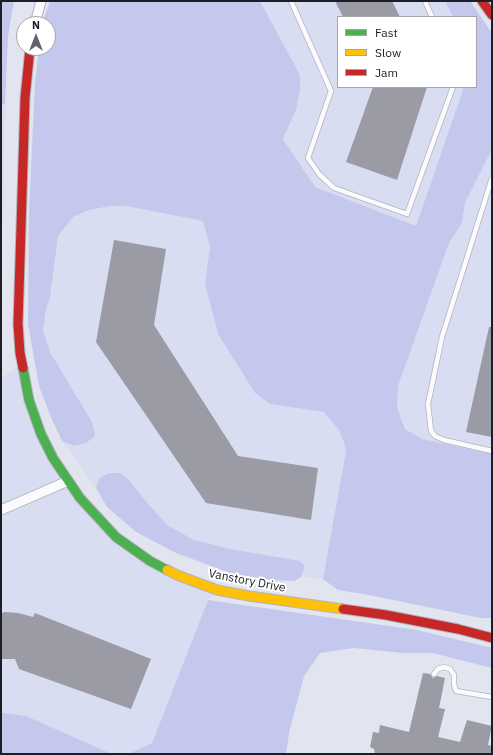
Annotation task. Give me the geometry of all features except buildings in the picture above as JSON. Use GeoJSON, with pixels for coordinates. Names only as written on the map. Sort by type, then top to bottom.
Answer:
{"type":"FeatureCollection","features":[{"type":"Feature","properties":{"kind":"street"},"geometry":{"type":"LineString","coordinates":[[37,16],[41,1]]}},
{"type":"Feature","properties":{"kind":"street"},"geometry":{"type":"LineString","coordinates":[[482,1],[492,15]]}},
{"type":"Feature","properties":{"kind":"street","name":"Vanstory Drive"},"geometry":{"type":"LineString","coordinates":[[29,56],[25,112],[19,310],[20,353],[29,400],[35,419],[53,458],[68,481],[99,520],[132,549],[150,561],[187,579],[217,590],[249,596],[386,615],[492,638]]}},
{"type":"Feature","properties":{"kind":"street"},"geometry":{"type":"LineString","coordinates":[[1,510],[68,481]]}},
{"type":"Feature","properties":{"kind":"lane"},"geometry":{"type":"LineString","coordinates":[[291,1],[332,91],[308,158],[319,174],[334,188],[407,214],[453,88]]}},
{"type":"Feature","properties":{"kind":"lane"},"geometry":{"type":"LineString","coordinates":[[425,1],[432,16]]}},
{"type":"Feature","properties":{"kind":"lane"},"geometry":{"type":"LineString","coordinates":[[492,178],[442,337],[428,404],[430,431],[435,436],[449,441],[492,451]]}},
{"type":"Feature","properties":{"kind":"lane"},"geometry":{"type":"LineString","coordinates":[[434,674],[438,669],[444,667],[450,669],[454,675],[456,691],[492,697]]}},
{"type":"Feature","properties":{"kind":"shaded area"},"geometry":{"type":"Polygon","coordinates":[[[1,1],[14,1],[8,36],[5,104],[1,104],[1,1]]]}},
{"type":"Feature","properties":{"kind":"shaded area"},"geometry":{"type":"Polygon","coordinates":[[[50,1],[260,1],[300,75],[300,90],[296,110],[283,139],[315,187],[416,226],[464,88],[477,88],[477,16],[452,16],[445,1],[470,1],[492,33],[492,149],[465,203],[462,223],[449,243],[398,386],[397,408],[405,429],[422,439],[492,454],[491,618],[481,618],[338,590],[323,579],[346,451],[344,443],[339,430],[324,412],[270,404],[255,393],[218,334],[205,284],[210,247],[203,221],[126,206],[110,206],[89,210],[73,217],[58,236],[50,298],[46,309],[43,330],[50,352],[92,422],[95,436],[86,443],[74,446],[62,441],[39,386],[28,324],[29,213],[35,83],[38,56],[56,56],[56,16],[45,16],[50,1]]]}},
{"type":"Feature","properties":{"kind":"shaded area"},"geometry":{"type":"Polygon","coordinates":[[[260,1],[445,1],[452,16],[337,16],[337,88],[464,88],[416,226],[315,187],[283,139],[296,110],[300,75],[260,1]]]}},
{"type":"Feature","properties":{"kind":"shaded area"},"geometry":{"type":"Polygon","coordinates":[[[1,104],[5,104],[1,284],[1,104]]]}},
{"type":"Feature","properties":{"kind":"shaded area"},"geometry":{"type":"Polygon","coordinates":[[[492,149],[492,454],[422,439],[405,429],[397,408],[398,386],[449,243],[462,223],[465,203],[492,149]]]}},
{"type":"Feature","properties":{"kind":"shaded area"},"geometry":{"type":"Polygon","coordinates":[[[110,206],[126,206],[203,221],[210,247],[205,284],[218,334],[255,393],[270,404],[324,412],[339,430],[346,451],[323,579],[301,577],[305,566],[194,540],[167,525],[128,479],[100,478],[96,488],[62,441],[74,446],[92,422],[50,352],[43,330],[46,309],[50,298],[58,236],[73,217],[89,210],[110,206]]]}},
{"type":"Feature","properties":{"kind":"shaded area"},"geometry":{"type":"Polygon","coordinates":[[[21,365],[41,434],[116,537],[217,590],[208,600],[152,743],[128,754],[112,754],[26,716],[1,714],[1,378],[21,365]]]}},
{"type":"Feature","properties":{"kind":"shaded area"},"geometry":{"type":"Polygon","coordinates":[[[109,473],[120,473],[128,479],[167,525],[194,540],[235,550],[300,561],[305,566],[301,577],[294,581],[236,575],[176,553],[136,532],[107,507],[96,488],[100,478],[109,473]]]}},
{"type":"Feature","properties":{"kind":"shaded area"},"geometry":{"type":"Polygon","coordinates":[[[208,600],[417,630],[488,647],[492,648],[492,668],[433,653],[403,653],[353,648],[320,653],[304,676],[289,733],[286,754],[128,754],[152,743],[208,600]]]}},
{"type":"Feature","properties":{"kind":"shaded area"},"geometry":{"type":"Polygon","coordinates":[[[2,713],[26,716],[112,754],[1,754],[2,713]]]}},
{"type":"Feature","properties":{"kind":"traffic: fast"},"geometry":{"type":"LineString","coordinates":[[23,368],[29,400],[41,434],[53,458],[80,498],[116,537],[150,561],[167,570]]}},
{"type":"Feature","properties":{"kind":"traffic: slow"},"geometry":{"type":"LineString","coordinates":[[167,570],[217,590],[343,609]]}},
{"type":"Feature","properties":{"kind":"traffic: jam"},"geometry":{"type":"LineString","coordinates":[[482,1],[492,15]]}},
{"type":"Feature","properties":{"kind":"traffic: jam"},"geometry":{"type":"LineString","coordinates":[[23,368],[20,353],[18,324],[25,98],[29,56]]}},
{"type":"Feature","properties":{"kind":"traffic: jam"},"geometry":{"type":"LineString","coordinates":[[343,609],[386,615],[458,629],[492,638]]}}]}
